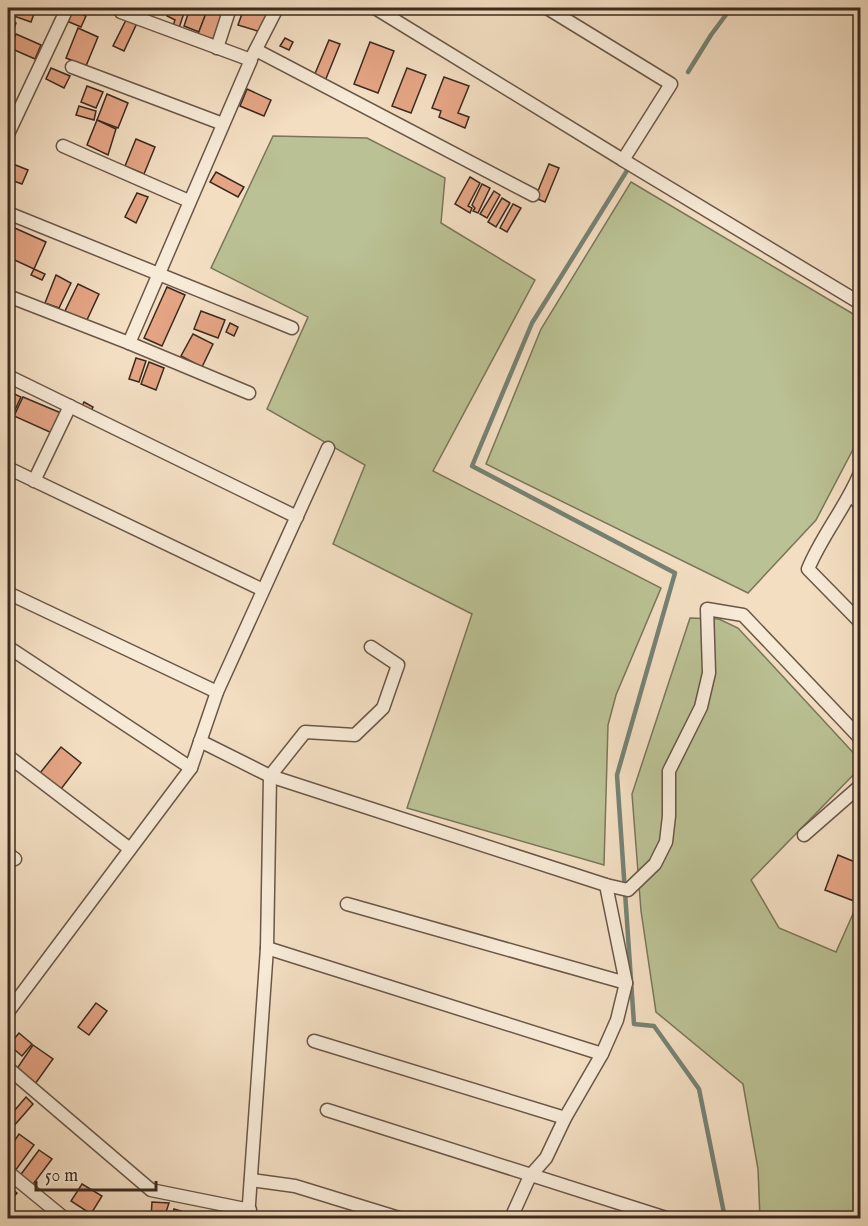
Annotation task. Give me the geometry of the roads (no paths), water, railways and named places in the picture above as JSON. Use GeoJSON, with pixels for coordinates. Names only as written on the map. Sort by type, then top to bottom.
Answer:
{"type":"FeatureCollection","features":[{"type":"Feature","properties":{"kind":"street"},"geometry":{"type":"LineString","coordinates":[[8,134],[65,13],[64,8]]}},
{"type":"Feature","properties":{"kind":"street"},"geometry":{"type":"LineString","coordinates":[[218,48],[230,8]]}},
{"type":"Feature","properties":{"kind":"street"},"geometry":{"type":"LineString","coordinates":[[129,343],[223,124],[277,8]]}},
{"type":"Feature","properties":{"kind":"street"},"geometry":{"type":"LineString","coordinates":[[375,8],[861,303]]}},
{"type":"Feature","properties":{"kind":"street"},"geometry":{"type":"LineString","coordinates":[[547,8],[670,84],[623,160]]}},
{"type":"Feature","properties":{"kind":"street"},"geometry":{"type":"LineString","coordinates":[[121,12],[218,48],[254,55],[533,195]]}},
{"type":"Feature","properties":{"kind":"street"},"geometry":{"type":"LineString","coordinates":[[72,67],[223,124]]}},
{"type":"Feature","properties":{"kind":"street"},"geometry":{"type":"LineString","coordinates":[[63,146],[189,201]]}},
{"type":"Feature","properties":{"kind":"street"},"geometry":{"type":"LineString","coordinates":[[8,213],[292,328]]}},
{"type":"Feature","properties":{"kind":"street"},"geometry":{"type":"LineString","coordinates":[[8,296],[249,393]]}},
{"type":"Feature","properties":{"kind":"street"},"geometry":{"type":"LineString","coordinates":[[8,376],[297,517]]}},
{"type":"Feature","properties":{"kind":"street"},"geometry":{"type":"LineString","coordinates":[[34,481],[70,406]]}},
{"type":"Feature","properties":{"kind":"street"},"geometry":{"type":"LineString","coordinates":[[8,1012],[191,768],[217,692],[328,448]]}},
{"type":"Feature","properties":{"kind":"street"},"geometry":{"type":"LineString","coordinates":[[8,468],[263,590]]}},
{"type":"Feature","properties":{"kind":"street"},"geometry":{"type":"LineString","coordinates":[[861,473],[851,494],[818,545],[808,569],[861,622]]}},
{"type":"Feature","properties":{"kind":"street"},"geometry":{"type":"LineString","coordinates":[[851,494],[861,505]]}},
{"type":"Feature","properties":{"kind":"street"},"geometry":{"type":"LineString","coordinates":[[9,597],[217,692]]}},
{"type":"Feature","properties":{"kind":"street"},"geometry":{"type":"LineString","coordinates":[[617,888],[655,864],[666,843],[669,816],[669,771],[701,707],[709,674],[707,609],[743,615],[861,738]]}},
{"type":"Feature","properties":{"kind":"street"},"geometry":{"type":"LineString","coordinates":[[8,646],[191,768]]}},
{"type":"Feature","properties":{"kind":"street"},"geometry":{"type":"LineString","coordinates":[[8,1068],[151,1190],[249,1214],[267,948],[270,776],[305,732],[355,735],[383,708],[398,665],[370,647]]}},
{"type":"Feature","properties":{"kind":"street"},"geometry":{"type":"LineString","coordinates":[[200,741],[270,776],[617,888]]}},
{"type":"Feature","properties":{"kind":"street"},"geometry":{"type":"LineString","coordinates":[[8,756],[130,849]]}},
{"type":"Feature","properties":{"kind":"street"},"geometry":{"type":"LineString","coordinates":[[804,836],[861,786]]}},
{"type":"Feature","properties":{"kind":"street"},"geometry":{"type":"LineString","coordinates":[[512,1218],[531,1176],[546,1158],[565,1118],[602,1054],[617,1020],[626,983],[617,888]]}},
{"type":"Feature","properties":{"kind":"street"},"geometry":{"type":"LineString","coordinates":[[346,904],[626,983]]}},
{"type":"Feature","properties":{"kind":"street"},"geometry":{"type":"LineString","coordinates":[[267,948],[602,1054]]}},
{"type":"Feature","properties":{"kind":"street"},"geometry":{"type":"LineString","coordinates":[[314,1041],[565,1118]]}},
{"type":"Feature","properties":{"kind":"street"},"geometry":{"type":"LineString","coordinates":[[327,1110],[666,1218]]}},
{"type":"Feature","properties":{"kind":"street"},"geometry":{"type":"LineString","coordinates":[[8,1172],[64,1218]]}},
{"type":"Feature","properties":{"kind":"street"},"geometry":{"type":"LineString","coordinates":[[251,1180],[295,1186],[399,1218]]}},
{"type":"Feature","properties":{"kind":"waterway"},"geometry":{"type":"LineString","coordinates":[[688,72],[731,8]]}},
{"type":"Feature","properties":{"kind":"waterway"},"geometry":{"type":"LineString","coordinates":[[628,169],[532,323],[472,466],[675,573],[617,775],[634,1024],[654,1026],[699,1089],[725,1218]]}}]}
